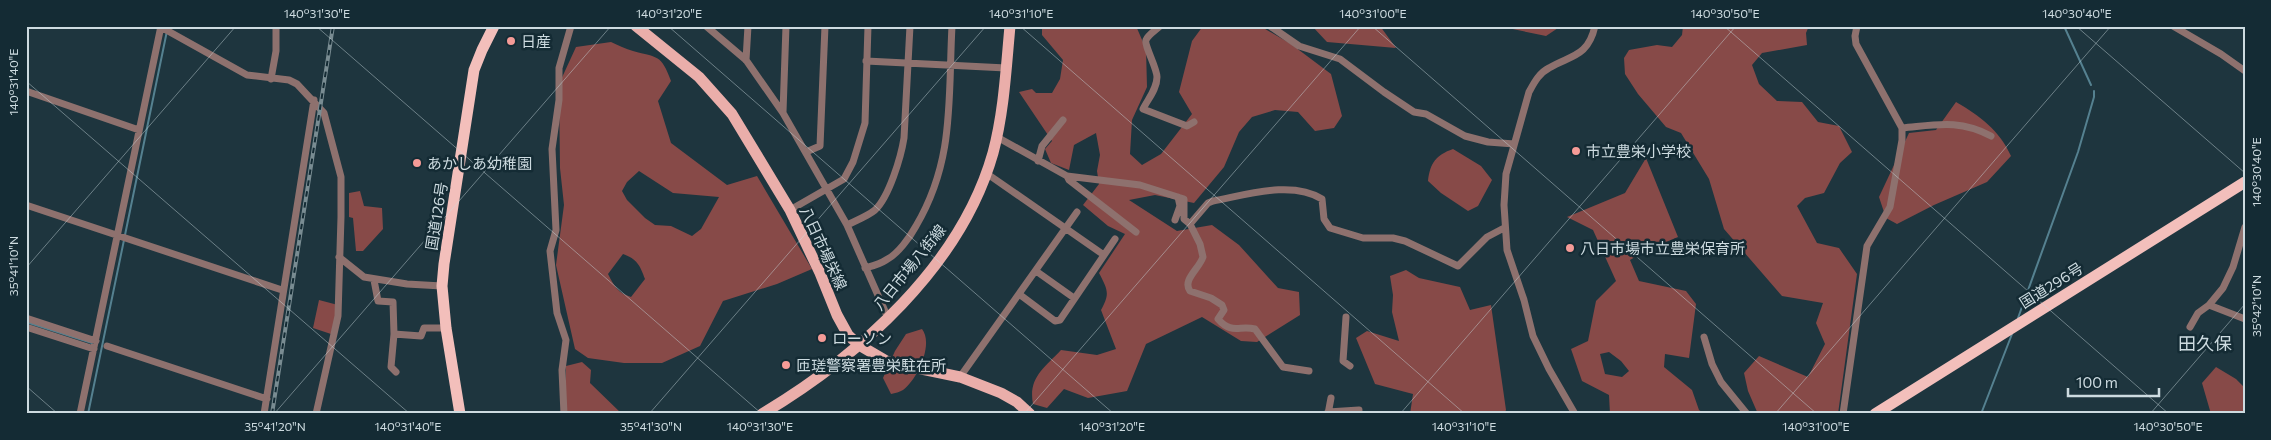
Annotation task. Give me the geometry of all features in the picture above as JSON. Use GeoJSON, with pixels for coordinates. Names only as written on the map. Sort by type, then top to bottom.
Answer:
{"type":"FeatureCollection","features":[{"type":"Feature","properties":{"kind":"highway","name":"国道126号"},"geometry":{"type":"LineString","coordinates":[[460,414],[446,328],[442,286],[474,70],[494,26]]}},
{"type":"Feature","properties":{"kind":"highway","name":"国道296号"},"geometry":{"type":"LineString","coordinates":[[1875,414],[2245,182]]}},
{"type":"Feature","properties":{"kind":"main road","name":"八日市場栄線"},"geometry":{"type":"LineString","coordinates":[[636,26],[699,76],[732,114],[790,210],[820,273],[837,315],[848,335],[859,345],[893,364],[960,377],[1001,393],[1017,402],[1030,414]]}},
{"type":"Feature","properties":{"kind":"main road","name":"八日市場八街線"},"geometry":{"type":"LineString","coordinates":[[762,414],[802,388],[859,345],[888,318],[932,267],[953,238],[976,198],[997,137],[1010,26]]}},
{"type":"Feature","properties":{"kind":"street"},"geometry":{"type":"LineString","coordinates":[[271,79],[276,51],[276,26]]}},
{"type":"Feature","properties":{"kind":"street"},"geometry":{"type":"LineString","coordinates":[[564,414],[562,370],[566,340],[557,313],[550,251],[556,230],[552,149],[559,100],[559,68],[571,26]]}},
{"type":"Feature","properties":{"kind":"street"},"geometry":{"type":"LineString","coordinates":[[746,60],[748,26]]}},
{"type":"Feature","properties":{"kind":"street"},"geometry":{"type":"LineString","coordinates":[[783,113],[786,26]]}},
{"type":"Feature","properties":{"kind":"street"},"geometry":{"type":"LineString","coordinates":[[806,152],[820,146],[825,26]]}},
{"type":"Feature","properties":{"kind":"street"},"geometry":{"type":"LineString","coordinates":[[790,210],[844,179],[860,142],[865,123],[868,26]]}},
{"type":"Feature","properties":{"kind":"street"},"geometry":{"type":"LineString","coordinates":[[847,225],[875,210],[896,169],[904,138],[910,26]]}},
{"type":"Feature","properties":{"kind":"street"},"geometry":{"type":"LineString","coordinates":[[865,268],[888,260],[910,237],[933,193],[942,168],[947,144],[952,26]]}},
{"type":"Feature","properties":{"kind":"street"},"geometry":{"type":"LineString","coordinates":[[1160,26],[1146,38],[1145,43],[1157,77],[1152,94],[1143,109],[1187,126],[1194,122]]}},
{"type":"Feature","properties":{"kind":"street"},"geometry":{"type":"LineString","coordinates":[[1270,26],[1299,46],[1340,59],[1406,107],[1426,114],[1465,136],[1488,142],[1514,144]]}},
{"type":"Feature","properties":{"kind":"street"},"geometry":{"type":"LineString","coordinates":[[1575,414],[1549,370],[1533,336],[1524,300],[1507,250],[1504,228],[1506,174],[1529,92],[1535,82],[1548,68],[1574,58],[1583,50],[1590,41],[1595,26]]}},
{"type":"Feature","properties":{"kind":"street"},"geometry":{"type":"LineString","coordinates":[[1843,414],[1867,246],[1890,207],[1902,140],[1902,128],[1856,44],[1854,36],[1857,26]]}},
{"type":"Feature","properties":{"kind":"street"},"geometry":{"type":"LineString","coordinates":[[2173,26],[2221,54],[2245,71]]}},
{"type":"Feature","properties":{"kind":"street"},"geometry":{"type":"LineString","coordinates":[[80,414],[160,27],[242,72],[271,79],[289,80],[297,84],[314,100],[327,119],[341,177],[338,316],[316,414]]}},
{"type":"Feature","properties":{"kind":"street"},"geometry":{"type":"LineString","coordinates":[[706,27],[746,60],[783,113],[828,188],[847,225],[888,318]]}},
{"type":"Feature","properties":{"kind":"street"},"geometry":{"type":"LineString","coordinates":[[866,61],[1006,68]]}},
{"type":"Feature","properties":{"kind":"street"},"geometry":{"type":"LineString","coordinates":[[26,92],[139,130]]}},
{"type":"Feature","properties":{"kind":"street"},"geometry":{"type":"LineString","coordinates":[[264,414],[282,290],[314,100]]}},
{"type":"Feature","properties":{"kind":"street"},"geometry":{"type":"LineString","coordinates":[[1038,161],[1042,146],[1063,120]]}},
{"type":"Feature","properties":{"kind":"street"},"geometry":{"type":"LineString","coordinates":[[1902,128],[1933,124],[1959,124],[1991,136]]}},
{"type":"Feature","properties":{"kind":"street"},"geometry":{"type":"LineString","coordinates":[[997,137],[1067,176],[1140,185],[1186,201],[1184,219],[1190,224],[1200,244],[1203,257],[1187,282],[1190,292],[1211,298],[1222,306],[1224,310],[1218,319],[1224,326],[1232,329],[1255,329],[1283,367],[1310,371]]}},
{"type":"Feature","properties":{"kind":"street"},"geometry":{"type":"LineString","coordinates":[[986,173],[1104,255]]}},
{"type":"Feature","properties":{"kind":"street"},"geometry":{"type":"LineString","coordinates":[[1067,176],[1069,180],[1136,232]]}},
{"type":"Feature","properties":{"kind":"street"},"geometry":{"type":"LineString","coordinates":[[1190,224],[1208,203],[1213,201],[1278,190],[1301,191],[1314,194],[1322,199],[1324,219],[1330,228],[1363,238],[1393,238],[1404,241],[1458,266],[1487,237],[1504,228]]}},
{"type":"Feature","properties":{"kind":"street"},"geometry":{"type":"LineString","coordinates":[[1176,220],[1180,206],[1178,197]]}},
{"type":"Feature","properties":{"kind":"street"},"geometry":{"type":"LineString","coordinates":[[26,205],[282,290]]}},
{"type":"Feature","properties":{"kind":"street"},"geometry":{"type":"LineString","coordinates":[[960,377],[1077,212]]}},
{"type":"Feature","properties":{"kind":"street"},"geometry":{"type":"LineString","coordinates":[[2190,327],[2198,313],[2209,305],[2223,288],[2245,227]]}},
{"type":"Feature","properties":{"kind":"street"},"geometry":{"type":"LineString","coordinates":[[1019,294],[1055,321],[1060,320],[1115,239]]}},
{"type":"Feature","properties":{"kind":"street"},"geometry":{"type":"LineString","coordinates":[[339,256],[364,277],[374,280],[442,286]]}},
{"type":"Feature","properties":{"kind":"street"},"geometry":{"type":"LineString","coordinates":[[1036,271],[1074,298]]}},
{"type":"Feature","properties":{"kind":"street"},"geometry":{"type":"LineString","coordinates":[[374,280],[378,301],[393,302],[394,334],[391,367],[396,372]]}},
{"type":"Feature","properties":{"kind":"street"},"geometry":{"type":"LineString","coordinates":[[2209,305],[2245,319]]}},
{"type":"Feature","properties":{"kind":"street"},"geometry":{"type":"LineString","coordinates":[[1346,316],[1343,361],[1350,366]]}},
{"type":"Feature","properties":{"kind":"street"},"geometry":{"type":"LineString","coordinates":[[26,318],[96,341]]}},
{"type":"Feature","properties":{"kind":"street"},"geometry":{"type":"LineString","coordinates":[[26,327],[94,349]]}},
{"type":"Feature","properties":{"kind":"street"},"geometry":{"type":"LineString","coordinates":[[394,334],[421,336],[424,328],[446,328]]}},
{"type":"Feature","properties":{"kind":"street"},"geometry":{"type":"LineString","coordinates":[[1704,337],[1712,364],[1721,382],[1747,414]]}},
{"type":"Feature","properties":{"kind":"street"},"geometry":{"type":"LineString","coordinates":[[107,346],[267,399]]}},
{"type":"Feature","properties":{"kind":"street"},"geometry":{"type":"LineString","coordinates":[[1331,398],[1328,413],[1359,410]]}},
{"type":"Feature","properties":{"kind":"shaded area"},"geometry":{"type":"Polygon","coordinates":[[[1042,26],[1136,26],[1146,49],[1147,87],[1132,120],[1130,154],[1142,165],[1161,154],[1192,114],[1179,92],[1192,41],[1203,26],[1260,26],[1291,44],[1331,74],[1342,116],[1334,128],[1315,131],[1298,112],[1275,110],[1252,117],[1239,132],[1224,167],[1194,203],[1155,195],[1129,200],[1177,231],[1212,225],[1239,245],[1278,288],[1299,292],[1300,315],[1257,342],[1241,341],[1202,317],[1146,344],[1127,391],[1088,398],[1064,389],[1047,408],[1033,404],[1032,395],[1035,380],[1043,368],[1061,350],[1097,355],[1116,349],[1101,310],[1106,300],[1107,292],[1099,273],[1125,234],[1108,226],[1083,205],[1099,184],[1097,171],[1100,155],[1096,133],[1074,145],[1069,170],[1051,163],[1045,149],[1052,141],[1019,92],[1032,89],[1036,93],[1052,93],[1060,79],[1063,60],[1042,35],[1042,26]]]}},
{"type":"Feature","properties":{"kind":"shaded area"},"geometry":{"type":"Polygon","coordinates":[[[1312,26],[1380,26],[1396,48],[1327,42],[1312,26]]]}},
{"type":"Feature","properties":{"kind":"shaded area"},"geometry":{"type":"Polygon","coordinates":[[[1498,26],[1561,26],[1546,36],[1498,26]]]}},
{"type":"Feature","properties":{"kind":"shaded area"},"geometry":{"type":"Polygon","coordinates":[[[1683,26],[1809,26],[1806,33],[1807,45],[1762,53],[1752,65],[1759,84],[1777,101],[1802,102],[1818,122],[1839,126],[1852,152],[1840,163],[1824,193],[1805,198],[1797,206],[1817,243],[1839,248],[1857,274],[1838,414],[1758,414],[1748,391],[1744,373],[1759,356],[1808,377],[1825,344],[1816,323],[1823,303],[1782,296],[1724,229],[1709,179],[1681,133],[1666,127],[1638,94],[1625,74],[1624,58],[1629,50],[1657,45],[1672,47],[1682,35],[1683,26]]]}},
{"type":"Feature","properties":{"kind":"shaded area"},"geometry":{"type":"Polygon","coordinates":[[[611,42],[630,50],[653,56],[661,61],[671,81],[658,101],[671,143],[727,185],[757,176],[812,269],[777,284],[723,301],[700,346],[662,363],[624,363],[588,358],[575,349],[556,265],[564,205],[560,168],[559,84],[576,47],[611,42]],[[639,171],[627,182],[622,191],[627,200],[645,218],[655,225],[671,226],[692,236],[701,229],[719,197],[673,193],[639,171]],[[623,254],[608,274],[617,289],[631,297],[645,279],[637,263],[632,258],[623,254]]]}},
{"type":"Feature","properties":{"kind":"shaded area"},"geometry":{"type":"Polygon","coordinates":[[[1956,102],[1988,124],[2001,139],[2011,156],[1987,182],[1934,205],[1897,224],[1886,218],[1879,197],[1909,133],[1936,130],[1956,102]]]}},
{"type":"Feature","properties":{"kind":"shaded area"},"geometry":{"type":"Polygon","coordinates":[[[1453,149],[1481,166],[1492,180],[1478,206],[1468,211],[1441,193],[1428,181],[1430,169],[1435,160],[1453,149]]]}},
{"type":"Feature","properties":{"kind":"shaded area"},"geometry":{"type":"Polygon","coordinates":[[[1646,158],[1678,237],[1647,250],[1630,260],[1639,281],[1686,291],[1696,304],[1689,358],[1665,354],[1664,367],[1692,390],[1699,410],[1705,414],[1610,414],[1609,395],[1582,381],[1571,349],[1588,341],[1596,301],[1616,281],[1593,230],[1567,217],[1625,193],[1646,158]],[[1609,352],[1600,354],[1605,374],[1622,377],[1629,371],[1621,361],[1609,352]]]}},
{"type":"Feature","properties":{"kind":"shaded area"},"geometry":{"type":"Polygon","coordinates":[[[360,191],[364,206],[382,208],[383,229],[363,251],[356,251],[353,218],[349,217],[349,193],[360,191]]]}},
{"type":"Feature","properties":{"kind":"shaded area"},"geometry":{"type":"Polygon","coordinates":[[[1406,270],[1419,278],[1460,287],[1470,310],[1491,305],[1506,410],[1504,414],[1410,414],[1413,394],[1375,384],[1356,338],[1367,331],[1399,341],[1392,312],[1393,295],[1390,276],[1406,270]]]}},
{"type":"Feature","properties":{"kind":"shaded area"},"geometry":{"type":"Polygon","coordinates":[[[319,300],[338,305],[331,334],[313,328],[319,300]]]}},
{"type":"Feature","properties":{"kind":"shaded area"},"geometry":{"type":"Polygon","coordinates":[[[922,329],[926,343],[925,352],[918,370],[914,378],[903,390],[891,394],[883,378],[895,351],[906,334],[922,329]]]}},
{"type":"Feature","properties":{"kind":"shaded area"},"geometry":{"type":"Polygon","coordinates":[[[582,362],[591,370],[590,383],[622,414],[566,414],[566,366],[582,362]]]}},
{"type":"Feature","properties":{"kind":"shaded area"},"geometry":{"type":"Polygon","coordinates":[[[2216,367],[2236,379],[2245,388],[2245,414],[2211,414],[2202,383],[2216,367]]]}},
{"type":"Feature","properties":{"kind":"waterway"},"geometry":{"type":"LineString","coordinates":[[125,235],[168,26]]}},
{"type":"Feature","properties":{"kind":"waterway"},"geometry":{"type":"LineString","coordinates":[[2064,26],[2091,85]]}},
{"type":"Feature","properties":{"kind":"waterway"},"geometry":{"type":"LineString","coordinates":[[2018,318],[2078,152],[2094,97],[2094,91]]}},
{"type":"Feature","properties":{"kind":"waterway"},"geometry":{"type":"LineString","coordinates":[[88,414],[124,240]]}},
{"type":"Feature","properties":{"kind":"waterway"},"geometry":{"type":"LineString","coordinates":[[26,322],[92,343]]}},
{"type":"Feature","properties":{"kind":"waterway"},"geometry":{"type":"LineString","coordinates":[[1981,414],[2012,334]]}},
{"type":"Feature","properties":{"kind":"railway"},"geometry":{"type":"LineString","coordinates":[[272,414],[333,26]]}},
{"type":"Feature","properties":{"kind":"place","name":"日産"},"geometry":{"type":"Point","coordinates":[511,41]}},
{"type":"Feature","properties":{"kind":"place","name":"市立豊栄小学校"},"geometry":{"type":"Point","coordinates":[1576,151]}},
{"type":"Feature","properties":{"kind":"place","name":"あかしあ幼稚園"},"geometry":{"type":"Point","coordinates":[417,163]}},
{"type":"Feature","properties":{"kind":"place","name":"八日市場市立豊栄保育所"},"geometry":{"type":"Point","coordinates":[1570,248]}},
{"type":"Feature","properties":{"kind":"place","name":"ローソン"},"geometry":{"type":"Point","coordinates":[822,338]}},
{"type":"Feature","properties":{"kind":"place","name":"匝瑳警察署豊栄駐在所"},"geometry":{"type":"Point","coordinates":[786,365]}},
{"type":"Feature","properties":{"kind":"district","name":"田久保"},"geometry":{"type":"Point","coordinates":[2205,343]}}]}
